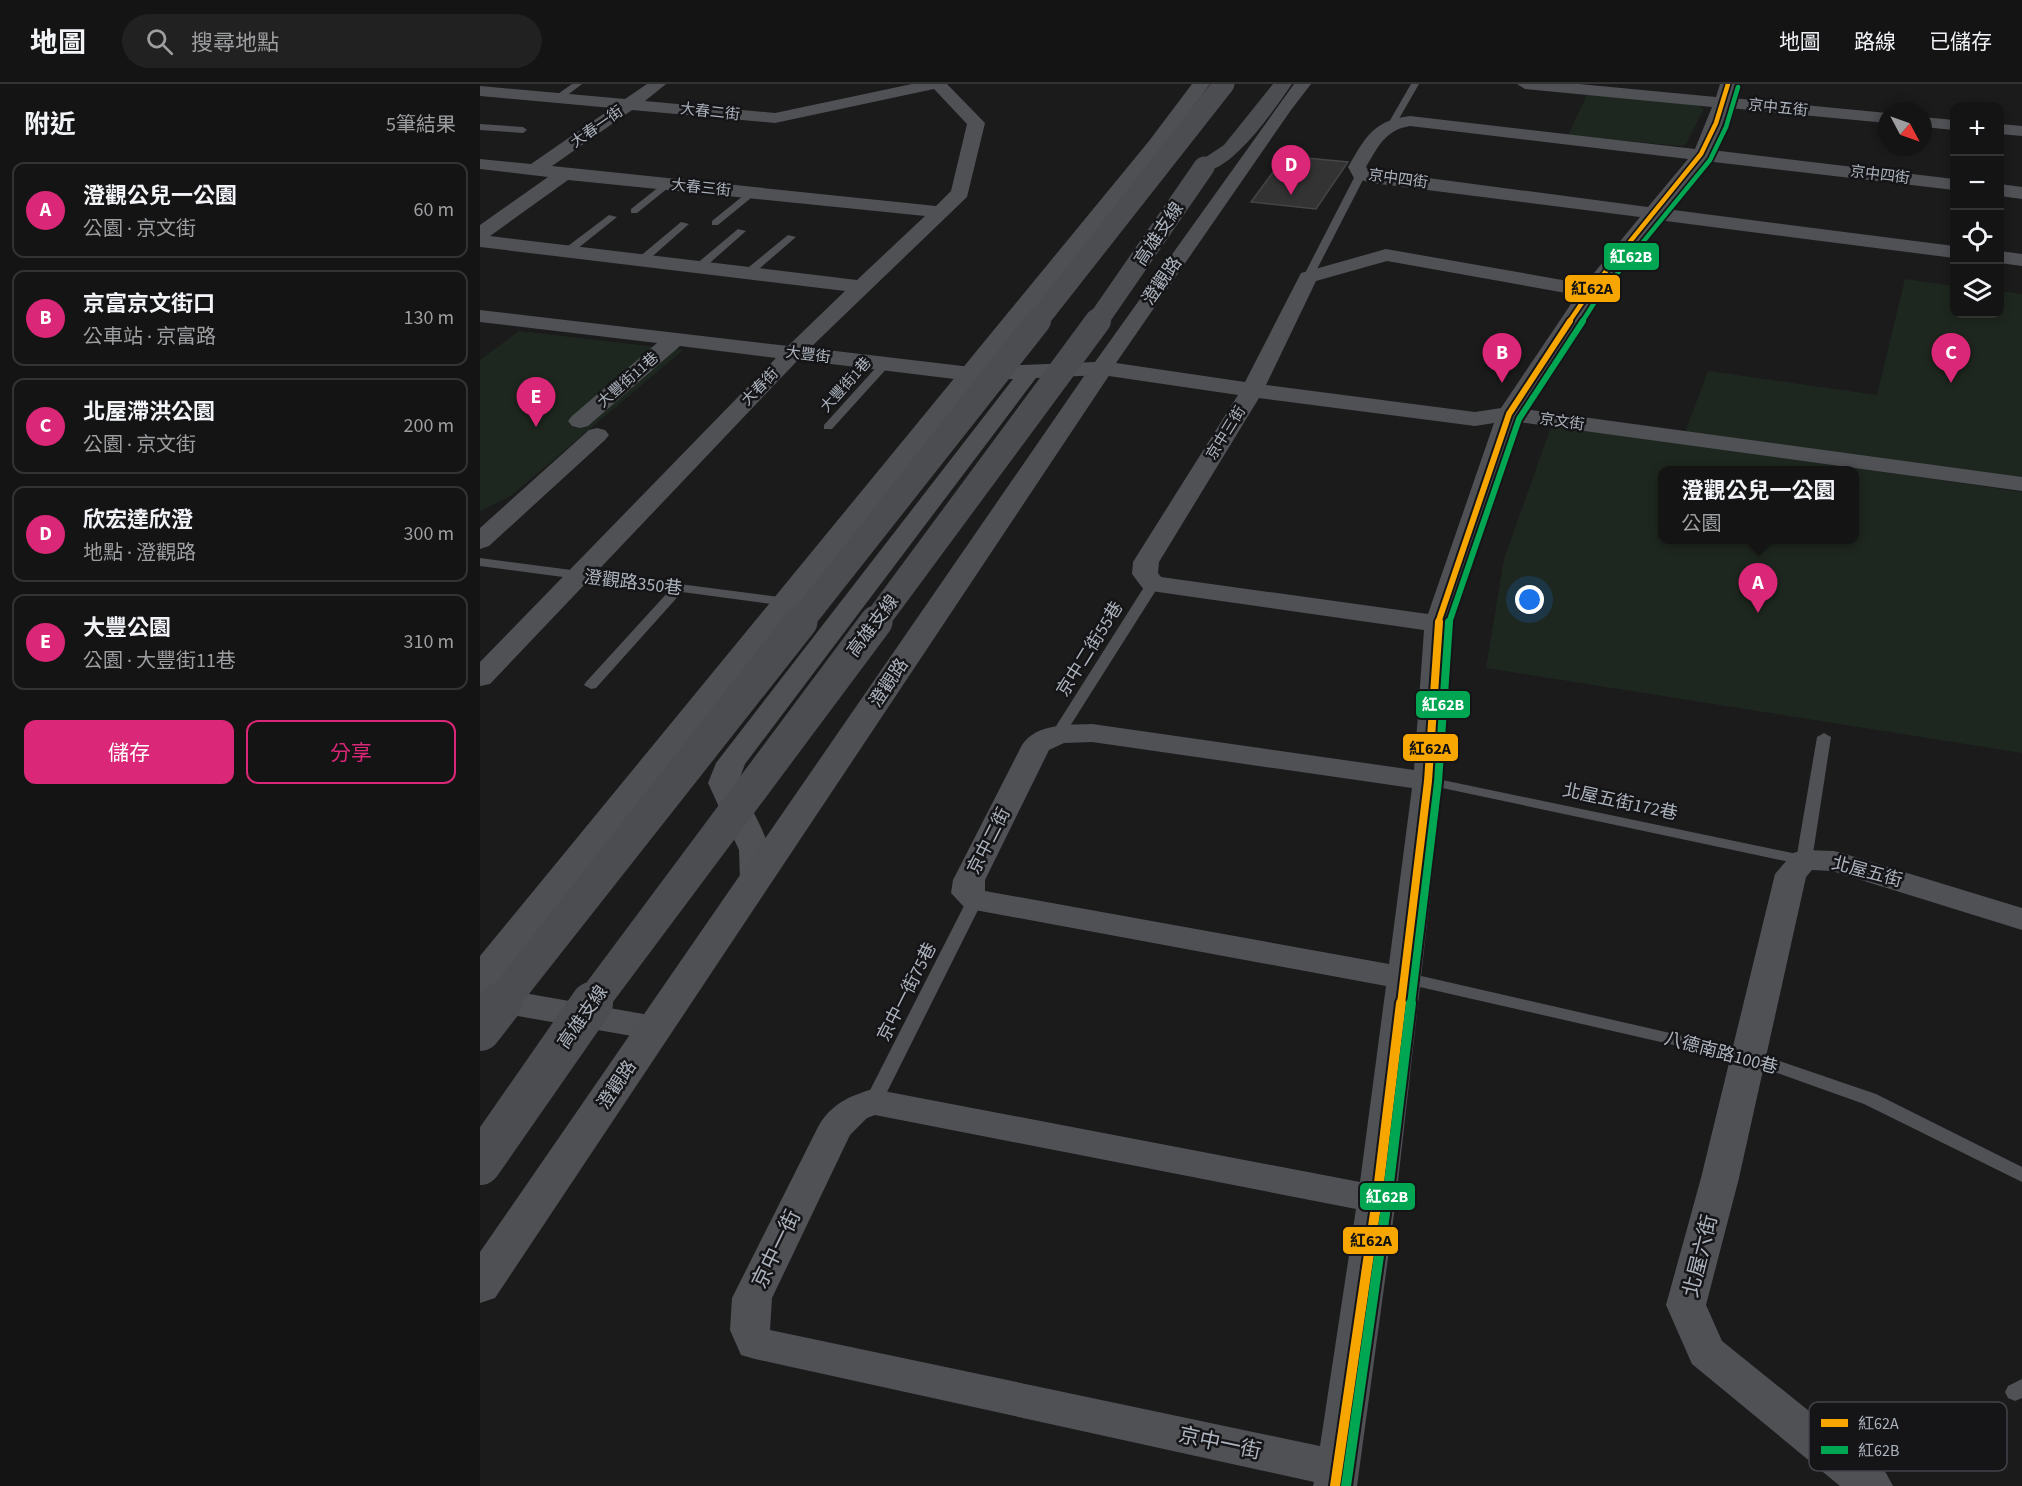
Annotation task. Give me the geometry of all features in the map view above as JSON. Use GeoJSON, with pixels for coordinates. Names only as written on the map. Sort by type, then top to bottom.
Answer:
{"type":"FeatureCollection","features":[{"type":"Feature","properties":{"kind":"highway"},"geometry":{"type":"LineString","coordinates":[[480,1030],[1224,84]]}},
{"type":"Feature","properties":{"kind":"highway","name":"高雄支線"},"geometry":{"type":"LineString","coordinates":[[480,1164],[604,986],[1072,359],[1258,84]]}},
{"type":"Feature","properties":{"kind":"highway"},"geometry":{"type":"LineString","coordinates":[[1204,167],[1231,149],[1283,84]]}},
{"type":"Feature","properties":{"kind":"street","name":"大春一街"},"geometry":{"type":"LineString","coordinates":[[536,169],[658,84]]}},
{"type":"Feature","properties":{"kind":"street","name":"大春二街"},"geometry":{"type":"LineString","coordinates":[[480,92],[775,118],[937,84]]}},
{"type":"Feature","properties":{"kind":"street","name":"大春街"},"geometry":{"type":"LineString","coordinates":[[480,678],[793,353],[960,192],[976,123],[937,84]]}},
{"type":"Feature","properties":{"kind":"street"},"geometry":{"type":"LineString","coordinates":[[480,981],[1156,145],[1201,84]]}},
{"type":"Feature","properties":{"kind":"street","name":"澄觀路"},"geometry":{"type":"LineString","coordinates":[[480,1286],[1102,368],[1278,116],[1303,84]]}},
{"type":"Feature","properties":{"kind":"street","name":"京中五街"},"geometry":{"type":"LineString","coordinates":[[1525,84],[1725,93],[1878,117]]}},
{"type":"Feature","properties":{"kind":"street"},"geometry":{"type":"LineString","coordinates":[[1336,1477],[1377,1199],[1428,781],[1438,624],[1509,414],[1590,291],[1701,154],[1716,123],[1725,93]]}},
{"type":"Feature","properties":{"kind":"street","name":"京中四街"},"geometry":{"type":"LineString","coordinates":[[1950,184],[1410,121],[1394,122],[1383,128],[1357,167],[1361,174],[1950,251]]}},
{"type":"Feature","properties":{"kind":"street"},"geometry":{"type":"LineString","coordinates":[[1932,123],[1950,125]]}},
{"type":"Feature","properties":{"kind":"street"},"geometry":{"type":"LineString","coordinates":[[2004,129],[2022,131]]}},
{"type":"Feature","properties":{"kind":"street","name":"大春三街"},"geometry":{"type":"LineString","coordinates":[[480,164],[940,212]]}},
{"type":"Feature","properties":{"kind":"street"},"geometry":{"type":"LineString","coordinates":[[482,241],[564,174]]}},
{"type":"Feature","properties":{"kind":"street"},"geometry":{"type":"LineString","coordinates":[[2004,191],[2022,193]]}},
{"type":"Feature","properties":{"kind":"street"},"geometry":{"type":"LineString","coordinates":[[482,241],[861,287]]}},
{"type":"Feature","properties":{"kind":"street"},"geometry":{"type":"LineString","coordinates":[[1308,277],[1386,255],[1590,291]]}},
{"type":"Feature","properties":{"kind":"street"},"geometry":{"type":"LineString","coordinates":[[2004,258],[2022,260]]}},
{"type":"Feature","properties":{"kind":"street","name":"京中三街"},"geometry":{"type":"LineString","coordinates":[[1153,584],[1145,574],[1146,562],[1252,390],[1308,277]]}},
{"type":"Feature","properties":{"kind":"street","name":"大豐街"},"geometry":{"type":"LineString","coordinates":[[480,316],[971,374],[1102,368]]}},
{"type":"Feature","properties":{"kind":"street","name":"大豐街11巷"},"geometry":{"type":"LineString","coordinates":[[480,540],[675,339]]}},
{"type":"Feature","properties":{"kind":"street","name":"京文街"},"geometry":{"type":"LineString","coordinates":[[1102,368],[1252,390],[1475,418],[1509,414],[2022,484]]}},
{"type":"Feature","properties":{"kind":"street"},"geometry":{"type":"LineString","coordinates":[[756,880],[755,850],[723,783],[730,763],[1030,371]]}},
{"type":"Feature","properties":{"kind":"street"},"geometry":{"type":"LineString","coordinates":[[1153,584],[1438,624]]}},
{"type":"Feature","properties":{"kind":"street"},"geometry":{"type":"LineString","coordinates":[[1058,734],[1092,733],[1428,781]]}},
{"type":"Feature","properties":{"kind":"street","name":"京中二街"},"geometry":{"type":"LineString","coordinates":[[1058,734],[1037,746],[969,880],[967,894],[975,900],[1404,978]]}},
{"type":"Feature","properties":{"kind":"street"},"geometry":{"type":"LineString","coordinates":[[1747,1056],[1791,874],[1804,860]]}},
{"type":"Feature","properties":{"kind":"street","name":"北屋五街"},"geometry":{"type":"LineString","coordinates":[[1804,860],[1834,861],[2022,919]]}},
{"type":"Feature","properties":{"kind":"street"},"geometry":{"type":"LineString","coordinates":[[480,997],[656,1028]]}},
{"type":"Feature","properties":{"kind":"street","name":"北屋六街"},"geometry":{"type":"LineString","coordinates":[[1747,1056],[1720,1178],[1686,1305],[1706,1352],[1809,1436]]}},
{"type":"Feature","properties":{"kind":"street"},"geometry":{"type":"LineString","coordinates":[[873,1102],[1377,1199]]}},
{"type":"Feature","properties":{"kind":"street","name":"京中一街"},"geometry":{"type":"LineString","coordinates":[[873,1102],[854,1109],[836,1127],[757,1287],[752,1298],[750,1330],[755,1343],[1336,1477]]}},
{"type":"Feature","properties":{"kind":"street","name":"北屋六街"},"geometry":{"type":"LineString","coordinates":[[1853,1471],[1871,1486]]}},
{"type":"Feature","properties":{"kind":"lane"},"geometry":{"type":"LineString","coordinates":[[558,98],[578,84]]}},
{"type":"Feature","properties":{"kind":"lane"},"geometry":{"type":"LineString","coordinates":[[1394,122],[1415,84]]}},
{"type":"Feature","properties":{"kind":"lane"},"geometry":{"type":"LineString","coordinates":[[480,127],[523,130]]}},
{"type":"Feature","properties":{"kind":"lane"},"geometry":{"type":"LineString","coordinates":[[1308,277],[1361,174]]}},
{"type":"Feature","properties":{"kind":"lane"},"geometry":{"type":"LineString","coordinates":[[634,212],[668,184]]}},
{"type":"Feature","properties":{"kind":"lane"},"geometry":{"type":"LineString","coordinates":[[715,223],[752,193]]}},
{"type":"Feature","properties":{"kind":"lane"},"geometry":{"type":"LineString","coordinates":[[568,251],[612,218]]}},
{"type":"Feature","properties":{"kind":"lane"},"geometry":{"type":"LineString","coordinates":[[642,260],[684,224]]}},
{"type":"Feature","properties":{"kind":"lane"},"geometry":{"type":"LineString","coordinates":[[699,267],[741,231]]}},
{"type":"Feature","properties":{"kind":"lane"},"geometry":{"type":"LineString","coordinates":[[748,273],[791,237]]}},
{"type":"Feature","properties":{"kind":"lane","name":"大豐街1巷"},"geometry":{"type":"LineString","coordinates":[[828,427],[885,364]]}},
{"type":"Feature","properties":{"kind":"lane","name":"澄觀路350巷"},"geometry":{"type":"LineString","coordinates":[[480,562],[787,602]]}},
{"type":"Feature","properties":{"kind":"lane","name":"京中二街55巷"},"geometry":{"type":"LineString","coordinates":[[1058,734],[1153,584]]}},
{"type":"Feature","properties":{"kind":"lane"},"geometry":{"type":"LineString","coordinates":[[591,685],[678,589]]}},
{"type":"Feature","properties":{"kind":"lane"},"geometry":{"type":"LineString","coordinates":[[1804,860],[1824,737]]}},
{"type":"Feature","properties":{"kind":"lane","name":"北屋五街172巷"},"geometry":{"type":"LineString","coordinates":[[1428,781],[1804,860]]}},
{"type":"Feature","properties":{"kind":"lane","name":"京中一街75巷"},"geometry":{"type":"LineString","coordinates":[[873,1102],[975,900]]}},
{"type":"Feature","properties":{"kind":"lane","name":"八德南路100巷"},"geometry":{"type":"LineString","coordinates":[[1404,978],[1747,1056],[1870,1099],[2022,1175]]}},
{"type":"Feature","properties":{"kind":"shaded area"},"geometry":{"type":"Polygon","coordinates":[[[1588,93],[1693,103],[1704,109],[1686,144],[1681,146],[1568,135],[1588,93]]]}},
{"type":"Feature","properties":{"kind":"shaded area"},"geometry":{"type":"Polygon","coordinates":[[[1905,279],[1950,285],[1950,318],[2004,318],[2004,292],[2022,294],[2022,477],[1684,435],[1708,371],[1877,395],[1905,279]]]}},
{"type":"Feature","properties":{"kind":"shaded area"},"geometry":{"type":"Polygon","coordinates":[[[519,331],[683,350],[512,495],[480,511],[480,360],[519,331]]]}},
{"type":"Feature","properties":{"kind":"shaded area"},"geometry":{"type":"Polygon","coordinates":[[[1552,424],[1842,466],[1658,466],[1658,544],[1859,544],[1859,468],[2022,492],[2022,753],[1486,668],[1504,559],[1552,424]]]}},
{"type":"Feature","properties":{"kind":"building"},"geometry":{"type":"Polygon","coordinates":[[[1285,156],[1348,162],[1316,209],[1251,202],[1285,156]]]}},
{"type":"Feature","properties":{"kind":"transit line","name":"紅62A"},"geometry":{"type":"LineString","coordinates":[[1335,1486],[1377,1199],[1428,781],[1438,624],[1509,414],[1590,291],[1701,154],[1716,123],[1728,84]]}},
{"type":"Feature","properties":{"kind":"transit line","name":"紅62B"},"geometry":{"type":"LineString","coordinates":[[1346,1486],[1387,1200],[1438,782],[1448,626],[1519,419],[1598,297],[1710,160],[1726,127],[1738,87]]}},
{"type":"Feature","properties":{"kind":"place","name":"欣宏達欣澄"},"geometry":{"type":"Point","coordinates":[1291,195]}},
{"type":"Feature","properties":{"kind":"place","name":"京富京文街口"},"geometry":{"type":"Point","coordinates":[1502,383]}},
{"type":"Feature","properties":{"kind":"place","name":"北屋滯洪公園"},"geometry":{"type":"Point","coordinates":[1951,383]}},
{"type":"Feature","properties":{"kind":"place","name":"大豐公園"},"geometry":{"type":"Point","coordinates":[536,427]}},
{"type":"Feature","properties":{"kind":"place","name":"澄觀公兒一公園"},"geometry":{"type":"Point","coordinates":[1758,613]}}]}
